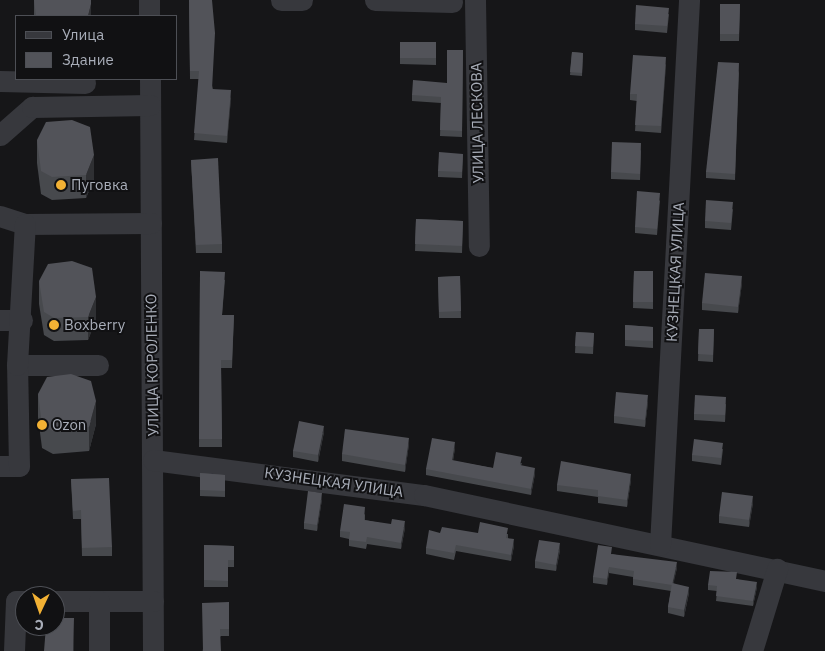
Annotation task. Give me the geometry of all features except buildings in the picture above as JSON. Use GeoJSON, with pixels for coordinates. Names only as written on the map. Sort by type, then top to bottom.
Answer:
{"type":"FeatureCollection","features":[{"type":"Feature","properties":{"kind":"street"},"geometry":{"type":"LineString","coordinates":[[149,0],[149,15]]}},
{"type":"Feature","properties":{"kind":"street"},"geometry":{"type":"LineString","coordinates":[[281,0],[302,0]]}},
{"type":"Feature","properties":{"kind":"street"},"geometry":{"type":"LineString","coordinates":[[375,0],[452,2]]}},
{"type":"Feature","properties":{"kind":"street","name":"УЛИЦА ЛЕСКОВА"},"geometry":{"type":"LineString","coordinates":[[475,0],[479,246]]}},
{"type":"Feature","properties":{"kind":"street","name":"КУЗНЕЦКАЯ УЛИЦА"},"geometry":{"type":"LineString","coordinates":[[660,545],[689,0]]}},
{"type":"Feature","properties":{"kind":"street","name":"УЛИЦА КОРОЛЕНКО"},"geometry":{"type":"LineString","coordinates":[[150,80],[153,651]]}},
{"type":"Feature","properties":{"kind":"street"},"geometry":{"type":"LineString","coordinates":[[0,81],[85,83]]}},
{"type":"Feature","properties":{"kind":"street"},"geometry":{"type":"LineString","coordinates":[[0,135],[32,107],[150,105]]}},
{"type":"Feature","properties":{"kind":"street"},"geometry":{"type":"LineString","coordinates":[[0,216],[24,224],[151,223]]}},
{"type":"Feature","properties":{"kind":"street"},"geometry":{"type":"LineString","coordinates":[[0,466],[19,466],[17,366],[22,320],[24,224]]}},
{"type":"Feature","properties":{"kind":"street"},"geometry":{"type":"LineString","coordinates":[[0,320],[22,320]]}},
{"type":"Feature","properties":{"kind":"street"},"geometry":{"type":"LineString","coordinates":[[17,366],[98,365]]}},
{"type":"Feature","properties":{"kind":"street","name":"КУЗНЕЦКАЯ УЛИЦА"},"geometry":{"type":"LineString","coordinates":[[153,460],[424,495],[777,569],[825,581]]}},
{"type":"Feature","properties":{"kind":"street"},"geometry":{"type":"LineString","coordinates":[[752,651],[777,569]]}},
{"type":"Feature","properties":{"kind":"street"},"geometry":{"type":"LineString","coordinates":[[65,601],[153,601]]}},
{"type":"Feature","properties":{"kind":"street"},"geometry":{"type":"LineString","coordinates":[[99,601],[99,651]]}},
{"type":"Feature","properties":{"kind":"street"},"geometry":{"type":"LineString","coordinates":[[14,651],[15,626]]}},
{"type":"Feature","properties":{"kind":"place","name":"Пуговка"},"geometry":{"type":"Point","coordinates":[61,185]}},
{"type":"Feature","properties":{"kind":"place","name":"Boxberry"},"geometry":{"type":"Point","coordinates":[54,325]}},
{"type":"Feature","properties":{"kind":"place","name":"Ozon"},"geometry":{"type":"Point","coordinates":[42,425]}}]}
